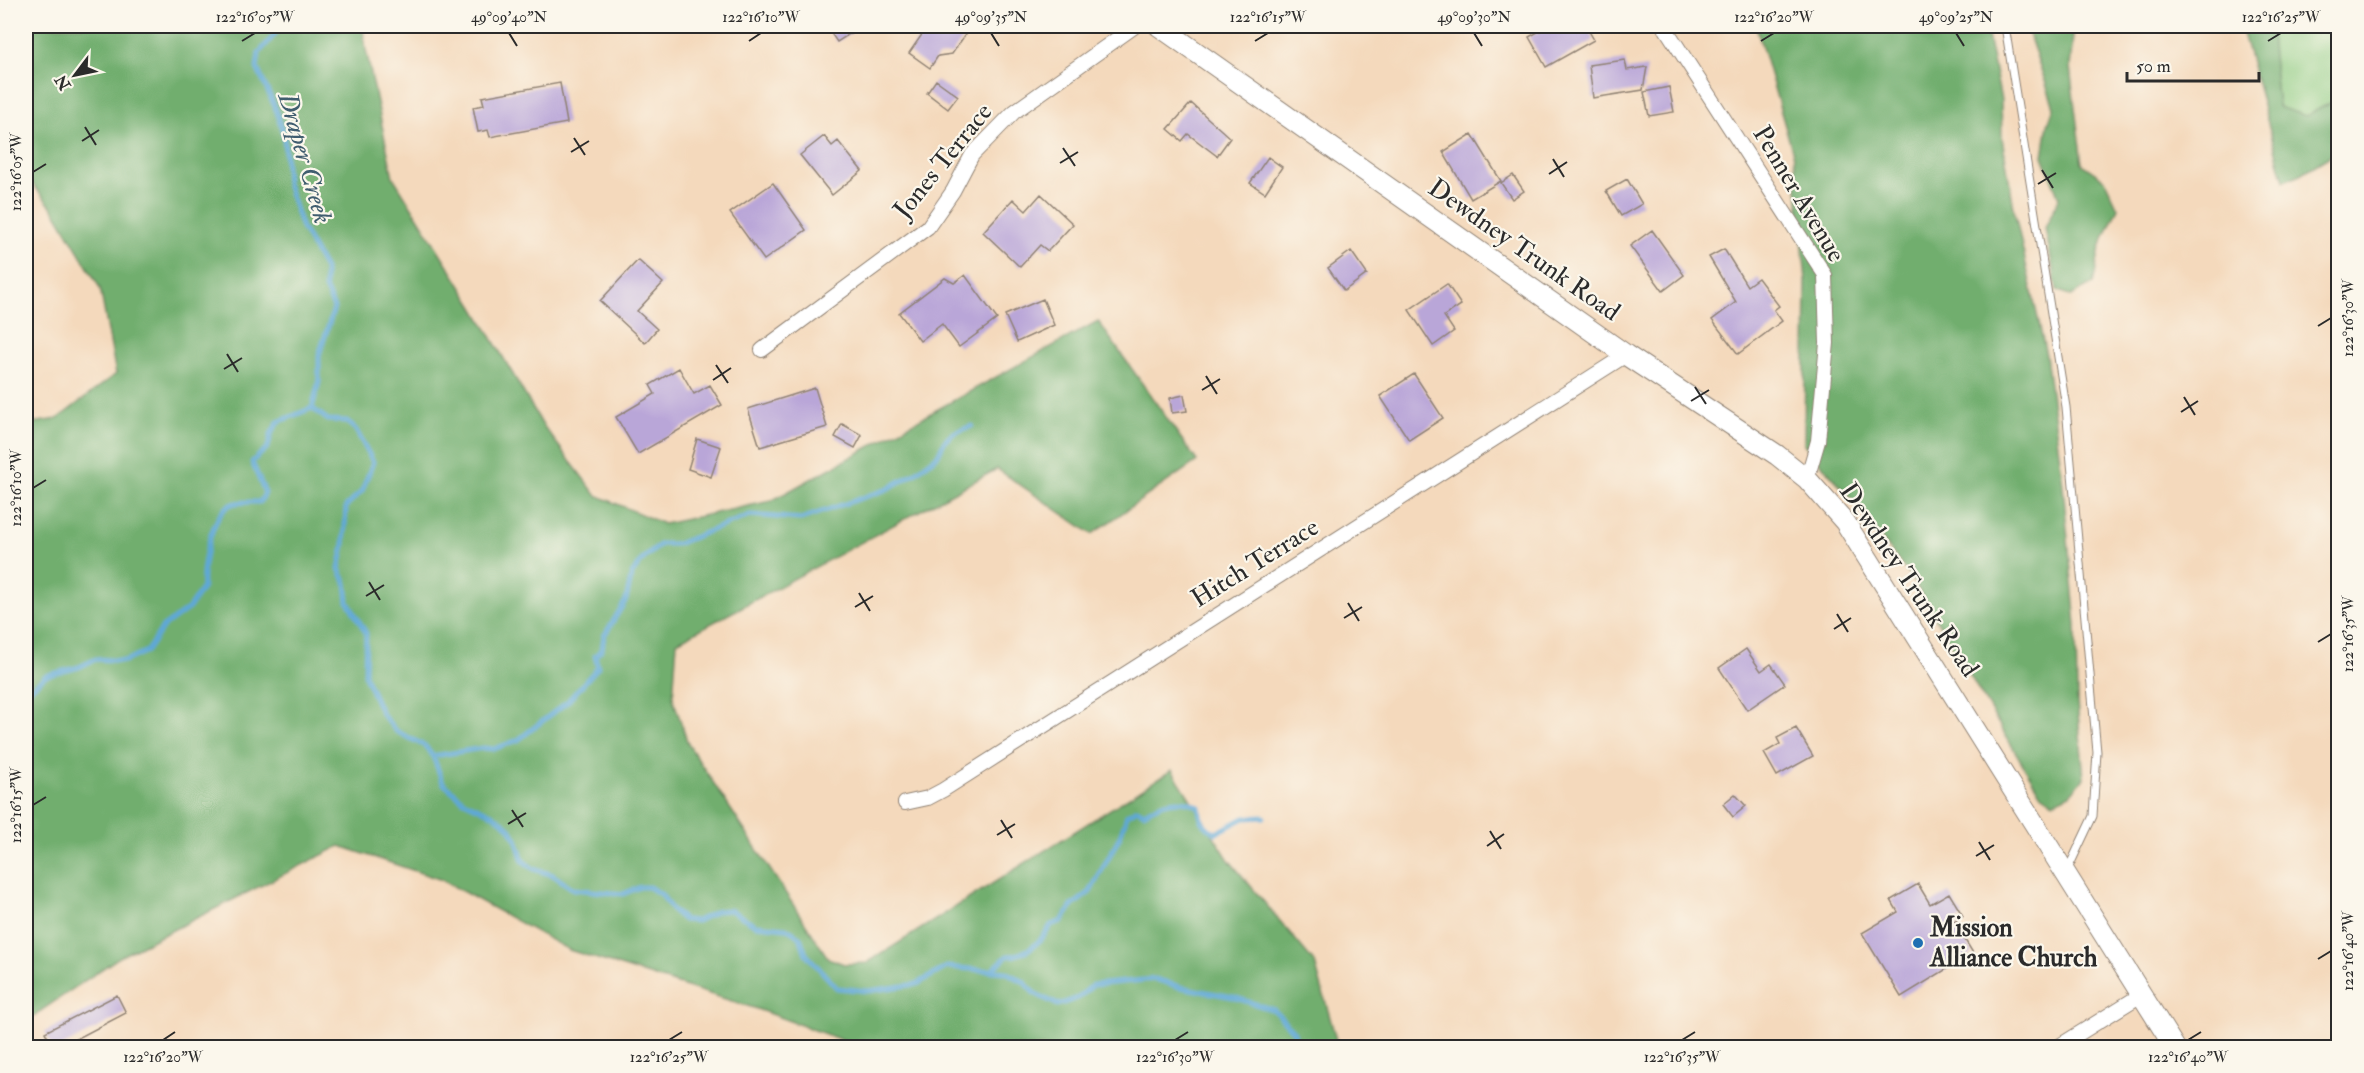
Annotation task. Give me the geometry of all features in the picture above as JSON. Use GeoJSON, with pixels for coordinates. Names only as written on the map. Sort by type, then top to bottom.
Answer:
{"type":"FeatureCollection","features":[{"type":"Feature","properties":{"kind":"main road","name":"Dewdney Trunk Road"},"geometry":{"type":"LineString","coordinates":[[1159,26],[1626,355],[1807,479],[1845,522],[2175,1047]]}},
{"type":"Feature","properties":{"kind":"street","name":"Jones Terrace"},"geometry":{"type":"LineString","coordinates":[[762,350],[927,227],[953,191],[972,155],[1014,112],[1134,26]]}},
{"type":"Feature","properties":{"kind":"street","name":"Penner Avenue"},"geometry":{"type":"LineString","coordinates":[[1664,26],[1824,275],[1827,343],[1818,441],[1807,479]]}},
{"type":"Feature","properties":{"kind":"street","name":"Hitch Terrace"},"geometry":{"type":"LineString","coordinates":[[905,803],[928,798],[943,790],[1626,355]]}},
{"type":"Feature","properties":{"kind":"street"},"geometry":{"type":"LineString","coordinates":[[2056,1047],[2142,994]]}},
{"type":"Feature","properties":{"kind":"lane"},"geometry":{"type":"LineString","coordinates":[[2005,26],[2066,406],[2097,752],[2093,816],[2078,852],[2066,873]]}},
{"type":"Feature","properties":{"kind":"green space"},"geometry":{"type":"Polygon","coordinates":[[[26,26],[363,26],[364,41],[393,177],[475,309],[542,424],[596,495],[664,524],[771,501],[1098,321],[1197,461],[1092,534],[997,469],[677,642],[673,698],[688,744],[828,958],[844,964],[867,963],[1172,770],[1229,860],[1315,963],[1338,1047],[861,1047],[754,1008],[569,950],[442,880],[340,846],[121,956],[26,1021],[26,424],[57,419],[116,374],[100,288],[54,210],[26,176],[26,26]]]}},
{"type":"Feature","properties":{"kind":"green space"},"geometry":{"type":"Polygon","coordinates":[[[1756,26],[1986,26],[2001,100],[2002,138],[2015,214],[2046,355],[2062,475],[2076,625],[2077,702],[2084,778],[2070,794],[2053,802],[2040,793],[1911,577],[1851,498],[1804,444],[1806,280],[1794,157],[1756,26]]]}},
{"type":"Feature","properties":{"kind":"green space"},"geometry":{"type":"Polygon","coordinates":[[[2026,26],[2074,26],[2070,67],[2082,164],[2105,180],[2118,208],[2100,247],[2093,284],[2071,296],[2057,290],[2045,228],[2059,198],[2043,156],[2048,124],[2054,107],[2026,26]]]}},
{"type":"Feature","properties":{"kind":"green space"},"geometry":{"type":"Polygon","coordinates":[[[2241,26],[2270,26],[2278,107],[2306,116],[2338,99],[2338,151],[2301,174],[2284,181],[2241,26]]]}},
{"type":"Feature","properties":{"kind":"green space"},"geometry":{"type":"Polygon","coordinates":[[[2270,26],[2338,26],[2338,99],[2306,116],[2278,107],[2270,26]]]}},
{"type":"Feature","properties":{"kind":"building"},"geometry":{"type":"Polygon","coordinates":[[[826,26],[862,26],[837,42],[826,26]]]}},
{"type":"Feature","properties":{"kind":"building"},"geometry":{"type":"Polygon","coordinates":[[[928,26],[971,26],[952,54],[938,56],[930,68],[909,53],[928,26]]]}},
{"type":"Feature","properties":{"kind":"building"},"geometry":{"type":"Polygon","coordinates":[[[1548,26],[1586,26],[1594,40],[1546,67],[1529,37],[1548,26]]]}},
{"type":"Feature","properties":{"kind":"building"},"geometry":{"type":"Polygon","coordinates":[[[1625,60],[1627,70],[1647,67],[1643,90],[1593,98],[1589,65],[1625,60]]]}},
{"type":"Feature","properties":{"kind":"building"},"geometry":{"type":"Polygon","coordinates":[[[936,80],[958,96],[948,109],[927,93],[936,80]]]}},
{"type":"Feature","properties":{"kind":"building"},"geometry":{"type":"Polygon","coordinates":[[[560,83],[567,123],[490,137],[488,130],[478,132],[473,107],[484,105],[482,97],[560,83]]]}},
{"type":"Feature","properties":{"kind":"building"},"geometry":{"type":"Polygon","coordinates":[[[1669,87],[1674,112],[1649,116],[1644,92],[1669,87]]]}},
{"type":"Feature","properties":{"kind":"building"},"geometry":{"type":"Polygon","coordinates":[[[1191,103],[1230,138],[1217,156],[1188,134],[1182,141],[1168,129],[1191,103]]]}},
{"type":"Feature","properties":{"kind":"building"},"geometry":{"type":"Polygon","coordinates":[[[1472,134],[1501,181],[1471,199],[1443,152],[1472,134]]]}},
{"type":"Feature","properties":{"kind":"building"},"geometry":{"type":"Polygon","coordinates":[[[824,136],[832,146],[838,141],[862,171],[832,195],[800,155],[824,136]]]}},
{"type":"Feature","properties":{"kind":"building"},"geometry":{"type":"Polygon","coordinates":[[[1268,157],[1282,167],[1265,193],[1250,183],[1268,157]]]}},
{"type":"Feature","properties":{"kind":"building"},"geometry":{"type":"Polygon","coordinates":[[[1513,175],[1524,191],[1512,199],[1501,183],[1513,175]]]}},
{"type":"Feature","properties":{"kind":"building"},"geometry":{"type":"Polygon","coordinates":[[[1627,179],[1642,204],[1621,216],[1606,191],[1627,179]]]}},
{"type":"Feature","properties":{"kind":"building"},"geometry":{"type":"Polygon","coordinates":[[[773,183],[806,230],[764,260],[730,213],[773,183]]]}},
{"type":"Feature","properties":{"kind":"building"},"geometry":{"type":"Polygon","coordinates":[[[1041,194],[1073,224],[1048,251],[1040,245],[1020,267],[983,232],[1013,199],[1026,211],[1041,194]]]}},
{"type":"Feature","properties":{"kind":"building"},"geometry":{"type":"Polygon","coordinates":[[[1652,230],[1684,275],[1663,291],[1630,246],[1652,230]]]}},
{"type":"Feature","properties":{"kind":"building"},"geometry":{"type":"Polygon","coordinates":[[[1724,249],[1747,286],[1758,278],[1779,306],[1774,310],[1782,321],[1738,354],[1712,320],[1736,302],[1709,257],[1724,249]]]}},
{"type":"Feature","properties":{"kind":"building"},"geometry":{"type":"Polygon","coordinates":[[[1351,251],[1367,274],[1344,291],[1328,268],[1351,251]]]}},
{"type":"Feature","properties":{"kind":"building"},"geometry":{"type":"Polygon","coordinates":[[[638,260],[663,283],[637,311],[657,329],[645,343],[600,301],[638,260]]]}},
{"type":"Feature","properties":{"kind":"building"},"geometry":{"type":"Polygon","coordinates":[[[965,275],[997,319],[959,347],[942,324],[920,341],[899,313],[945,278],[954,283],[965,275]]]}},
{"type":"Feature","properties":{"kind":"building"},"geometry":{"type":"Polygon","coordinates":[[[1447,284],[1461,305],[1444,316],[1454,331],[1433,346],[1409,310],[1447,284]]]}},
{"type":"Feature","properties":{"kind":"building"},"geometry":{"type":"Polygon","coordinates":[[[1043,299],[1054,325],[1017,342],[1005,315],[1043,299]]]}},
{"type":"Feature","properties":{"kind":"building"},"geometry":{"type":"Polygon","coordinates":[[[679,368],[694,394],[710,385],[722,405],[638,454],[616,417],[655,394],[650,385],[679,368]]]}},
{"type":"Feature","properties":{"kind":"building"},"geometry":{"type":"Polygon","coordinates":[[[1414,374],[1443,418],[1409,440],[1380,396],[1414,374]]]}},
{"type":"Feature","properties":{"kind":"building"},"geometry":{"type":"Polygon","coordinates":[[[815,388],[827,427],[760,447],[748,409],[815,388]]]}},
{"type":"Feature","properties":{"kind":"building"},"geometry":{"type":"Polygon","coordinates":[[[1184,395],[1187,411],[1172,413],[1170,398],[1184,395]]]}},
{"type":"Feature","properties":{"kind":"building"},"geometry":{"type":"Polygon","coordinates":[[[842,424],[862,435],[855,448],[835,437],[842,424]]]}},
{"type":"Feature","properties":{"kind":"building"},"geometry":{"type":"Polygon","coordinates":[[[697,439],[721,447],[711,477],[688,469],[697,439]]]}},
{"type":"Feature","properties":{"kind":"building"},"geometry":{"type":"Polygon","coordinates":[[[1746,649],[1761,671],[1771,664],[1785,684],[1747,710],[1719,668],[1746,649]]]}},
{"type":"Feature","properties":{"kind":"building"},"geometry":{"type":"Polygon","coordinates":[[[1796,728],[1813,756],[1777,776],[1764,753],[1780,744],[1777,738],[1796,728]]]}},
{"type":"Feature","properties":{"kind":"building"},"geometry":{"type":"Polygon","coordinates":[[[1735,794],[1746,806],[1733,817],[1723,804],[1735,794]]]}},
{"type":"Feature","properties":{"kind":"building","name":"Mission Alliance Church"},"geometry":{"type":"Polygon","coordinates":[[[1918,884],[1930,904],[1949,893],[1963,916],[1954,922],[1973,953],[1901,997],[1862,933],[1898,912],[1891,900],[1918,884]]]}},
{"type":"Feature","properties":{"kind":"building"},"geometry":{"type":"Polygon","coordinates":[[[117,995],[126,1013],[61,1047],[53,1047],[45,1032],[117,995]]]}},
{"type":"Feature","properties":{"kind":"waterway","name":"Draper Creek"},"geometry":{"type":"LineString","coordinates":[[26,693],[45,676],[79,667],[96,659],[125,661],[147,651],[163,627],[189,608],[203,587],[206,554],[218,518],[232,504],[260,502],[265,493],[252,462],[268,447],[271,434],[278,422],[312,408],[319,382],[319,355],[334,308],[325,288],[325,269],[302,228],[287,184],[284,136],[275,107],[257,68],[259,53],[275,34],[278,26]]}},
{"type":"Feature","properties":{"kind":"waterway"},"geometry":{"type":"LineString","coordinates":[[312,408],[328,420],[347,421],[356,430],[373,462],[362,491],[346,506],[344,545],[339,569],[346,583],[348,602],[366,633],[365,676],[382,714],[396,731],[425,746],[433,756],[443,783],[464,801],[492,814],[509,827],[516,839],[523,861],[534,869],[553,875],[573,889],[623,894],[640,887],[649,887],[662,895],[671,909],[684,920],[697,921],[717,911],[730,910],[756,925],[786,928],[800,937],[806,954],[837,988],[868,991],[917,984],[947,967],[1006,972],[1024,982],[1034,993],[1058,1005],[1078,998],[1093,985],[1155,979],[1180,987],[1233,997],[1274,1010],[1294,1032],[1297,1048]]}},
{"type":"Feature","properties":{"kind":"waterway"},"geometry":{"type":"LineString","coordinates":[[433,756],[483,748],[494,749],[518,740],[567,702],[598,667],[595,656],[602,649],[604,636],[626,600],[632,574],[642,560],[661,544],[677,544],[750,515],[801,519],[885,490],[915,473],[938,455],[944,442],[953,433],[972,426]]}},
{"type":"Feature","properties":{"kind":"waterway"},"geometry":{"type":"LineString","coordinates":[[991,971],[1007,956],[1033,947],[1051,925],[1062,921],[1072,906],[1090,892],[1120,836],[1127,815],[1137,809],[1144,813],[1171,802],[1192,804],[1199,807],[1201,820],[1216,833],[1244,818],[1264,817]]}},
{"type":"Feature","properties":{"kind":"place","name":"Mission Alliance Church"},"geometry":{"type":"Point","coordinates":[1918,943]}}]}
